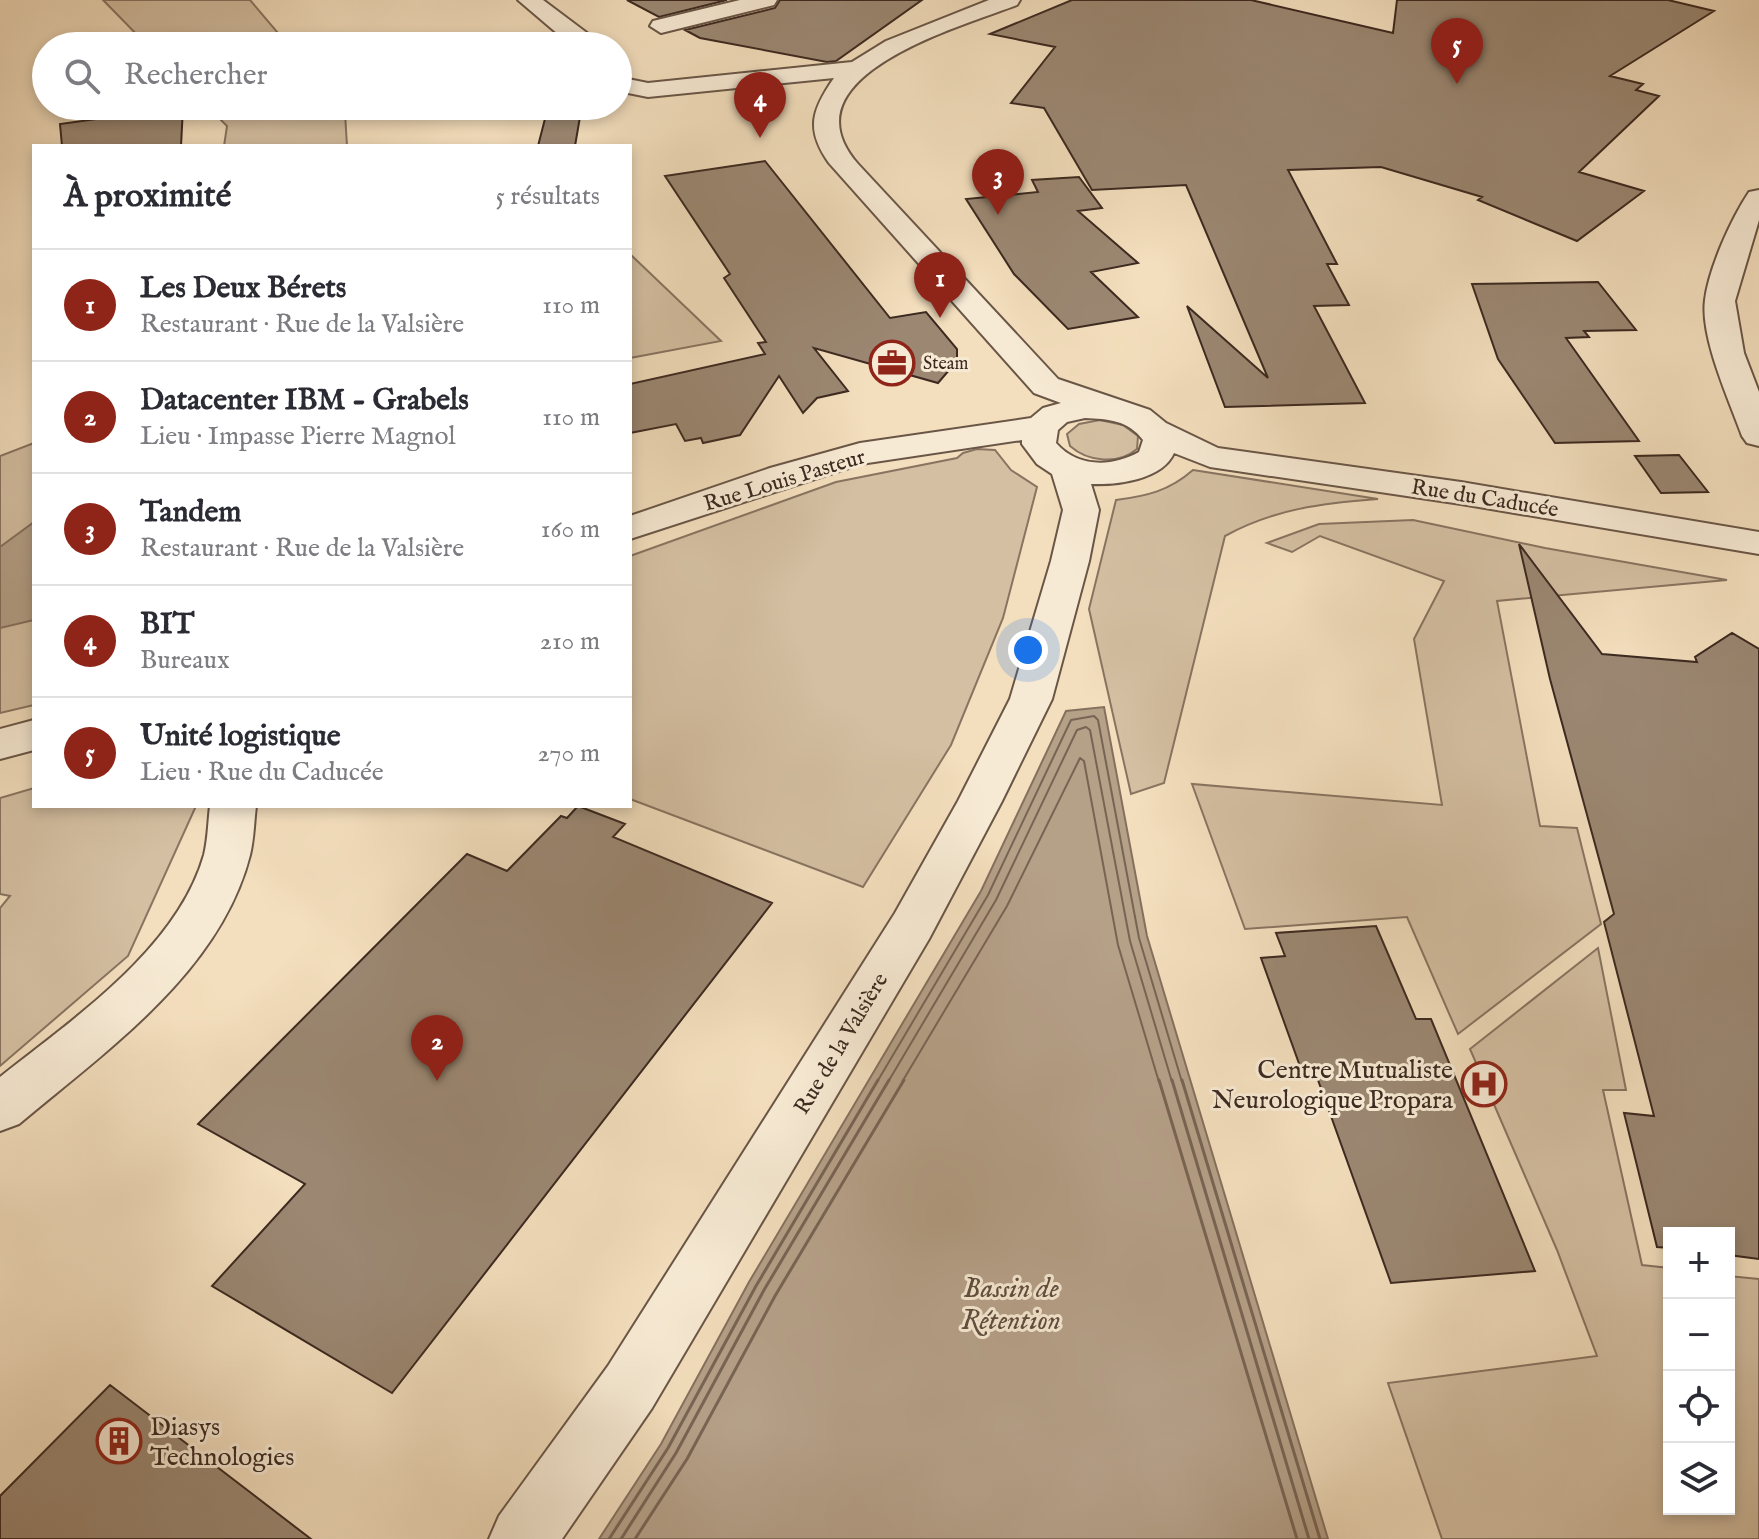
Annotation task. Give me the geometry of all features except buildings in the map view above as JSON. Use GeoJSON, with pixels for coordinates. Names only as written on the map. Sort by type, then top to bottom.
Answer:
{"type":"FeatureCollection","features":[{"type":"Feature","properties":{"kind":"street"},"geometry":{"type":"LineString","coordinates":[[529,0],[571,32]]}},
{"type":"Feature","properties":{"kind":"street"},"geometry":{"type":"LineString","coordinates":[[661,26],[766,0]]}},
{"type":"Feature","properties":{"kind":"street"},"geometry":{"type":"LineString","coordinates":[[632,87],[648,90],[689,87],[736,90],[848,76],[934,29],[1009,0]]}},
{"type":"Feature","properties":{"kind":"street"},"geometry":{"type":"LineString","coordinates":[[848,76],[828,103],[825,129],[830,146],[1048,409],[1039,444],[1067,479],[1132,468],[1160,449],[1156,431]]}},
{"type":"Feature","properties":{"kind":"street"},"geometry":{"type":"LineString","coordinates":[[1759,198],[1744,222],[1720,301],[1728,353],[1759,436]]}},
{"type":"Feature","properties":{"kind":"street","name":"Rue Louis Pasteur"},"geometry":{"type":"LineString","coordinates":[[632,527],[836,459],[940,439],[988,436],[1048,409],[1103,408]]}},
{"type":"Feature","properties":{"kind":"street","name":"Rue du Caducée"},"geometry":{"type":"LineString","coordinates":[[1103,408],[1135,416],[1156,431],[1210,457]]}},
{"type":"Feature","properties":{"kind":"street","name":"Rue Louis Pasteur"},"geometry":{"type":"LineString","coordinates":[[988,436],[1067,479]]}},
{"type":"Feature","properties":{"kind":"street","name":"Rue du Caducée"},"geometry":{"type":"LineString","coordinates":[[1132,468],[1210,457],[1461,493],[1759,543]]}},
{"type":"Feature","properties":{"kind":"street","name":"Rue de la Valsière"},"geometry":{"type":"LineString","coordinates":[[522,1539],[630,1387],[912,926],[980,801],[1031,699],[1067,479]]}},
{"type":"Feature","properties":{"kind":"street"},"geometry":{"type":"LineString","coordinates":[[0,744],[32,736]]}},
{"type":"Feature","properties":{"kind":"street"},"geometry":{"type":"LineString","coordinates":[[0,1108],[141,990],[194,925],[220,879],[234,826],[233,808]]}},
{"type":"Feature","properties":{"kind":"shaded area"},"geometry":{"type":"Polygon","coordinates":[[[103,0],[250,0],[277,32],[134,32],[103,0]]]}},
{"type":"Feature","properties":{"kind":"shaded area"},"geometry":{"type":"Polygon","coordinates":[[[221,120],[345,120],[347,144],[224,144],[227,126],[221,120]]]}},
{"type":"Feature","properties":{"kind":"shaded area"},"geometry":{"type":"Polygon","coordinates":[[[632,256],[721,341],[632,358],[632,256]]]}},
{"type":"Feature","properties":{"kind":"shaded area"},"geometry":{"type":"Polygon","coordinates":[[[1100,420],[1123,425],[1138,436],[1137,449],[1121,458],[1103,460],[1085,455],[1070,446],[1067,434],[1079,424],[1100,420]]]}},
{"type":"Feature","properties":{"kind":"shaded area"},"geometry":{"type":"Polygon","coordinates":[[[32,444],[32,705],[0,713],[0,456],[32,444]]]}},
{"type":"Feature","properties":{"kind":"shaded area"},"geometry":{"type":"Polygon","coordinates":[[[977,449],[995,450],[1011,470],[1037,487],[1003,618],[951,745],[863,887],[632,800],[632,555],[836,482],[957,458],[977,449]]]}},
{"type":"Feature","properties":{"kind":"shaded area"},"geometry":{"type":"Polygon","coordinates":[[[1193,470],[1378,499],[1280,513],[1225,536],[1164,783],[1131,794],[1089,609],[1116,500],[1157,491],[1193,470]]]}},
{"type":"Feature","properties":{"kind":"shaded area"},"geometry":{"type":"Polygon","coordinates":[[[1413,520],[1545,548],[1727,580],[1497,601],[1540,826],[1577,828],[1601,924],[1458,1034],[1407,917],[1245,929],[1192,784],[1442,805],[1414,639],[1444,581],[1320,536],[1292,552],[1267,543],[1319,524],[1413,520]]]}},
{"type":"Feature","properties":{"kind":"shaded area"},"geometry":{"type":"Polygon","coordinates":[[[32,789],[32,808],[195,808],[128,956],[0,1066],[0,908],[10,896],[0,894],[0,798],[32,789]]]}},
{"type":"Feature","properties":{"kind":"shaded area"},"geometry":{"type":"Polygon","coordinates":[[[1598,948],[1626,1090],[1603,1090],[1642,1265],[1663,1267],[1663,1515],[1735,1515],[1735,1277],[1759,1279],[1759,1539],[1442,1539],[1388,1383],[1597,1356],[1557,1250],[1470,1049],[1598,948]]]}},
{"type":"Feature","properties":{"kind":"water"},"geometry":{"type":"Polygon","coordinates":[[[32,523],[32,620],[0,628],[0,547],[32,523]]]}},
{"type":"Feature","properties":{"kind":"water","name":"Bassin de Rétention"},"geometry":{"type":"Polygon","coordinates":[[[1104,707],[1147,936],[1328,1539],[599,1539],[661,1444],[749,1282],[981,891],[1066,711],[1104,707]]]}},
{"type":"Feature","properties":{"kind":"place","name":"Unité logistique"},"geometry":{"type":"Point","coordinates":[1457,84]}},
{"type":"Feature","properties":{"kind":"place","name":"BIT"},"geometry":{"type":"Point","coordinates":[760,138]}},
{"type":"Feature","properties":{"kind":"place","name":"Tandem"},"geometry":{"type":"Point","coordinates":[998,215]}},
{"type":"Feature","properties":{"kind":"place","name":"Les Deux Bérets"},"geometry":{"type":"Point","coordinates":[940,318]}},
{"type":"Feature","properties":{"kind":"place","name":"Steam"},"geometry":{"type":"Point","coordinates":[892,363]}},
{"type":"Feature","properties":{"kind":"place","name":"Datacenter IBM - Grabels"},"geometry":{"type":"Point","coordinates":[437,1081]}},
{"type":"Feature","properties":{"kind":"place","name":"Centre Mutualiste Neurologique Propara"},"geometry":{"type":"Point","coordinates":[1484,1084]}},
{"type":"Feature","properties":{"kind":"place","name":"Diasys Technologies"},"geometry":{"type":"Point","coordinates":[119,1441]}}]}
